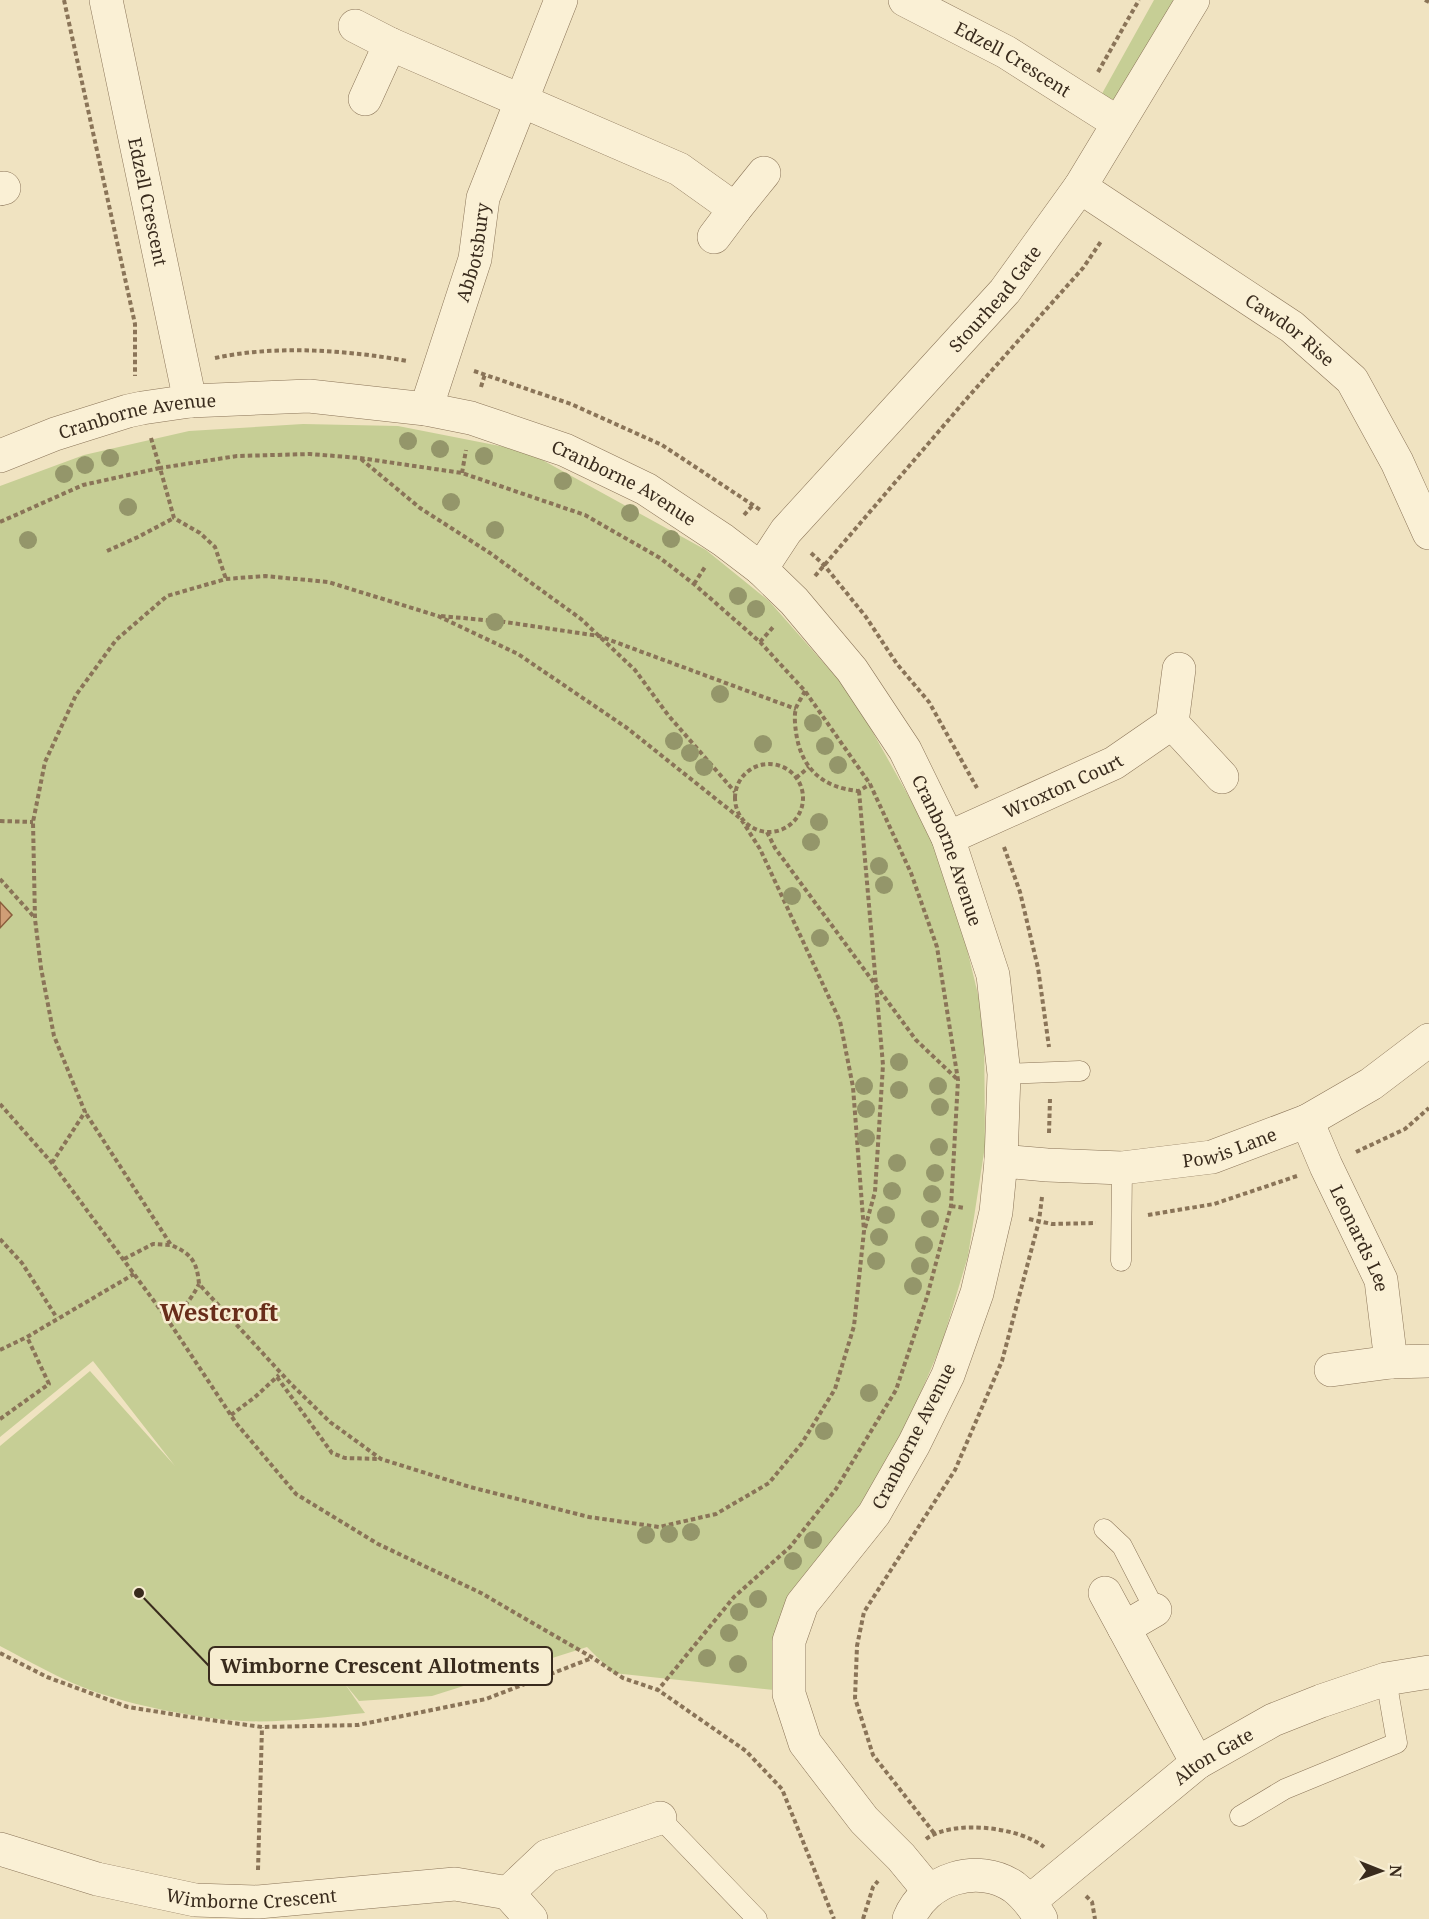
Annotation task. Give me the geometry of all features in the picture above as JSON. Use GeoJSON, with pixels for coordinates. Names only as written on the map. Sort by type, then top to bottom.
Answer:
{"type":"FeatureCollection","features":[{"type":"Feature","properties":{"kind":"street","name":"Edzell Crescent"},"geometry":{"type":"LineString","coordinates":[[106,0],[190,401]]}},
{"type":"Feature","properties":{"kind":"street","name":"Abbotsbury"},"geometry":{"type":"LineString","coordinates":[[426,409],[475,259],[483,198],[561,0]]}},
{"type":"Feature","properties":{"kind":"street","name":"Edzell Crescent"},"geometry":{"type":"LineString","coordinates":[[905,0],[1006,52],[1118,123]]}},
{"type":"Feature","properties":{"kind":"street","name":"Stourhead Gate"},"geometry":{"type":"LineString","coordinates":[[761,569],[786,531],[1005,291],[1080,187],[1193,0]]}},
{"type":"Feature","properties":{"kind":"street"},"geometry":{"type":"LineString","coordinates":[[355,26],[390,44],[679,168],[735,209]]}},
{"type":"Feature","properties":{"kind":"street"},"geometry":{"type":"LineString","coordinates":[[365,99],[390,44]]}},
{"type":"Feature","properties":{"kind":"street"},"geometry":{"type":"LineString","coordinates":[[714,237],[764,173]]}},
{"type":"Feature","properties":{"kind":"street","name":"Cawdor Rise"},"geometry":{"type":"LineString","coordinates":[[1080,187],[1292,327],[1352,380],[1397,462],[1429,534]]}},
{"type":"Feature","properties":{"kind":"street","name":"Cranborne Avenue"},"geometry":{"type":"LineString","coordinates":[[0,456],[55,434],[138,395],[190,401],[309,396],[426,409],[471,418],[566,450],[646,489],[723,540],[761,569],[794,601],[852,670],[905,750],[948,838],[993,975],[1004,1074],[1001,1161],[996,1212],[977,1293],[948,1376],[914,1444],[874,1514],[802,1604],[789,1641],[789,1694],[805,1743],[864,1820],[901,1857],[929,1891]]}},
{"type":"Feature","properties":{"kind":"street"},"geometry":{"type":"LineString","coordinates":[[1179,669],[1172,723],[1222,777]]}},
{"type":"Feature","properties":{"kind":"street","name":"Wroxton Court"},"geometry":{"type":"LineString","coordinates":[[948,838],[1114,763],[1172,723]]}},
{"type":"Feature","properties":{"kind":"street","name":"Powis Lane"},"geometry":{"type":"LineString","coordinates":[[1001,1161],[1122,1168],[1212,1157],[1307,1121],[1371,1084],[1429,1040]]}},
{"type":"Feature","properties":{"kind":"street","name":"Leonards Lee"},"geometry":{"type":"LineString","coordinates":[[1307,1121],[1381,1280],[1391,1362]]}},
{"type":"Feature","properties":{"kind":"street"},"geometry":{"type":"LineString","coordinates":[[1331,1370],[1391,1362],[1429,1361]]}},
{"type":"Feature","properties":{"kind":"street"},"geometry":{"type":"LineString","coordinates":[[1105,1593],[1197,1763]]}},
{"type":"Feature","properties":{"kind":"street"},"geometry":{"type":"LineString","coordinates":[[1124,1628],[1155,1611]]}},
{"type":"Feature","properties":{"kind":"street","name":"Alton Gate"},"geometry":{"type":"LineString","coordinates":[[1035,1910],[1197,1763],[1273,1720],[1386,1679],[1429,1672]]}},
{"type":"Feature","properties":{"kind":"street"},"geometry":{"type":"LineString","coordinates":[[531,1919],[508,1893],[547,1856],[660,1818]]}},
{"type":"Feature","properties":{"kind":"street","name":"Wimborne Crescent"},"geometry":{"type":"LineString","coordinates":[[0,1849],[194,1909],[455,1884],[508,1893]]}},
{"type":"Feature","properties":{"kind":"street"},"geometry":{"type":"LineString","coordinates":[[909,1919],[913,1909],[929,1891],[949,1880],[970,1875],[993,1877],[1013,1886],[1035,1910]]}},
{"type":"Feature","properties":{"kind":"lane"},"geometry":{"type":"LineString","coordinates":[[1004,1074],[1080,1071]]}},
{"type":"Feature","properties":{"kind":"lane"},"geometry":{"type":"LineString","coordinates":[[1121,1262],[1122,1168]]}},
{"type":"Feature","properties":{"kind":"lane"},"geometry":{"type":"LineString","coordinates":[[1104,1529],[1122,1546],[1155,1611]]}},
{"type":"Feature","properties":{"kind":"lane"},"geometry":{"type":"LineString","coordinates":[[1240,1816],[1285,1790],[1397,1743],[1386,1679]]}},
{"type":"Feature","properties":{"kind":"lane"},"geometry":{"type":"LineString","coordinates":[[660,1818],[757,1919]]}},
{"type":"Feature","properties":{"kind":"path"},"geometry":{"type":"LineString","coordinates":[[64,0],[135,324],[138,395],[174,518],[200,533],[215,548],[226,579]]}},
{"type":"Feature","properties":{"kind":"path"},"geometry":{"type":"LineString","coordinates":[[1081,100],[1139,0]]}},
{"type":"Feature","properties":{"kind":"path"},"geometry":{"type":"LineString","coordinates":[[760,642],[969,396],[1083,268],[1120,212]]}},
{"type":"Feature","properties":{"kind":"path"},"geometry":{"type":"LineString","coordinates":[[138,395],[142,372],[242,352],[305,351],[370,354],[407,361],[440,363],[485,374],[571,404],[662,445],[754,504],[824,565],[866,617],[897,664],[929,702],[993,818],[1020,892],[1038,968],[1052,1071],[1047,1165],[1039,1221],[1002,1361],[955,1470],[864,1612],[857,1646],[855,1698],[873,1755],[934,1833]]}},
{"type":"Feature","properties":{"kind":"path"},"geometry":{"type":"LineString","coordinates":[[0,522],[83,485],[160,468],[237,456],[310,454],[360,458],[462,473],[585,515],[660,558],[694,584],[760,642],[805,691],[870,784],[911,873],[937,947],[958,1080],[951,1206],[927,1297],[896,1390],[836,1489],[810,1522],[790,1547],[734,1597],[658,1690]]}},
{"type":"Feature","properties":{"kind":"path"},"geometry":{"type":"LineString","coordinates":[[360,458],[420,508],[490,553],[582,619],[636,670],[668,715],[735,792]]}},
{"type":"Feature","properties":{"kind":"path"},"geometry":{"type":"LineString","coordinates":[[107,550],[174,518]]}},
{"type":"Feature","properties":{"kind":"path"},"geometry":{"type":"LineString","coordinates":[[171,1245],[85,1112],[54,1036],[41,968],[35,919],[33,822],[45,762],[76,694],[116,640],[167,596],[226,579],[265,576],[328,582],[438,616],[518,654],[627,728],[741,819],[756,830],[778,831],[796,819],[803,798],[796,778],[788,770],[778,765],[756,766],[746,772],[739,781],[735,792],[735,804],[741,819],[760,849],[840,1022],[853,1087],[864,1231]]}},
{"type":"Feature","properties":{"kind":"path"},"geometry":{"type":"LineString","coordinates":[[438,616],[505,622],[599,636],[796,709]]}},
{"type":"Feature","properties":{"kind":"path"},"geometry":{"type":"LineString","coordinates":[[805,691],[796,709],[795,725],[797,741],[806,764],[823,780],[843,790],[859,791],[870,784]]}},
{"type":"Feature","properties":{"kind":"path"},"geometry":{"type":"LineString","coordinates":[[796,778],[809,767]]}},
{"type":"Feature","properties":{"kind":"path"},"geometry":{"type":"LineString","coordinates":[[279,1375],[332,1453],[345,1458],[381,1459],[470,1486],[589,1517],[659,1527],[716,1514],[769,1483],[802,1443],[835,1389],[854,1326],[864,1231],[875,1192],[883,1065],[859,791]]}},
{"type":"Feature","properties":{"kind":"path"},"geometry":{"type":"LineString","coordinates":[[0,820],[33,822]]}},
{"type":"Feature","properties":{"kind":"path"},"geometry":{"type":"LineString","coordinates":[[767,832],[775,848],[916,1040],[958,1080]]}},
{"type":"Feature","properties":{"kind":"path"},"geometry":{"type":"LineString","coordinates":[[0,879],[35,919]]}},
{"type":"Feature","properties":{"kind":"path"},"geometry":{"type":"LineString","coordinates":[[0,1104],[52,1163],[168,1320],[231,1415],[296,1494],[378,1544],[481,1593],[623,1678],[658,1690],[747,1751],[782,1789],[834,1919]]}},
{"type":"Feature","properties":{"kind":"path"},"geometry":{"type":"LineString","coordinates":[[52,1163],[85,1112]]}},
{"type":"Feature","properties":{"kind":"path"},"geometry":{"type":"LineString","coordinates":[[0,1239],[22,1263],[57,1318]]}},
{"type":"Feature","properties":{"kind":"path"},"geometry":{"type":"LineString","coordinates":[[124,1259],[153,1244],[171,1245],[186,1251],[197,1267],[199,1284],[192,1299],[168,1320]]}},
{"type":"Feature","properties":{"kind":"path"},"geometry":{"type":"LineString","coordinates":[[0,1350],[27,1337],[134,1274]]}},
{"type":"Feature","properties":{"kind":"path"},"geometry":{"type":"LineString","coordinates":[[199,1284],[279,1375],[330,1422],[381,1459]]}},
{"type":"Feature","properties":{"kind":"path"},"geometry":{"type":"LineString","coordinates":[[0,1419],[49,1384],[27,1337]]}},
{"type":"Feature","properties":{"kind":"path"},"geometry":{"type":"LineString","coordinates":[[231,1415],[279,1375]]}},
{"type":"Feature","properties":{"kind":"path"},"geometry":{"type":"LineString","coordinates":[[0,1653],[47,1677],[128,1707],[196,1719],[262,1727],[358,1725],[486,1699],[593,1658]]}},
{"type":"Feature","properties":{"kind":"path"},"geometry":{"type":"LineString","coordinates":[[258,1902],[262,1727]]}},
{"type":"Feature","properties":{"kind":"green space"},"geometry":{"type":"Polygon","coordinates":[[[1154,0],[1180,0],[1114,99],[1099,99],[1154,0]]]}},
{"type":"Feature","properties":{"kind":"green space"},"geometry":{"type":"Polygon","coordinates":[[[303,424],[398,426],[526,451],[706,550],[769,601],[852,695],[946,863],[984,1019],[985,1146],[968,1256],[942,1343],[878,1493],[774,1690],[613,1673],[587,1647],[432,1696],[359,1701],[345,1684],[365,1713],[288,1720],[242,1721],[165,1710],[107,1696],[68,1681],[0,1646],[0,1446],[90,1371],[175,1466],[93,1361],[0,1437],[0,486],[84,455],[189,431],[303,424]]]}},
{"type":"Feature","properties":{"kind":"building"},"geometry":{"type":"Polygon","coordinates":[[[0,902],[12,915],[0,928],[0,902]]]}},
{"type":"Feature","properties":{"kind":"place","name":"Wimborne Crescent Allotments"},"geometry":{"type":"Point","coordinates":[139,1593]}},
{"type":"Feature","properties":{"kind":"district","name":"Westcroft"},"geometry":{"type":"Point","coordinates":[219,1311]}}]}
